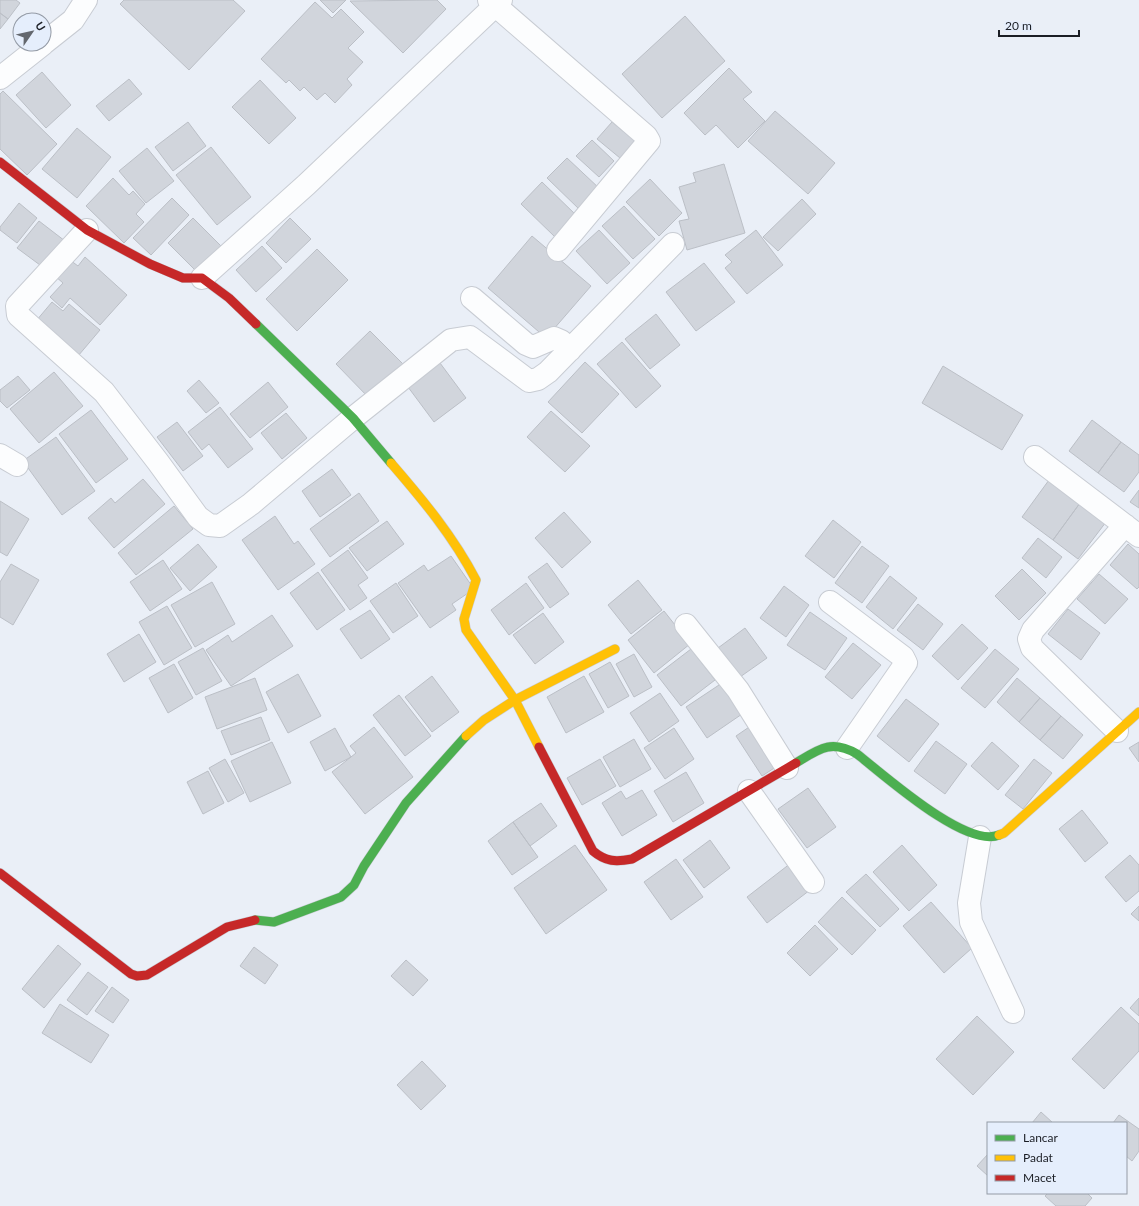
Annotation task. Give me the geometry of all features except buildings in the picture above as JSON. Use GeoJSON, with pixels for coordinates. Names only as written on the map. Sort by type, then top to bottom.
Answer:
{"type":"FeatureCollection","features":[{"type":"Feature","properties":{"kind":"street"},"geometry":{"type":"LineString","coordinates":[[52,37],[73,20],[86,0]]}},
{"type":"Feature","properties":{"kind":"street"},"geometry":{"type":"LineString","coordinates":[[202,278],[306,185],[495,2],[646,136],[649,141],[558,250]]}},
{"type":"Feature","properties":{"kind":"street"},"geometry":{"type":"LineString","coordinates":[[0,78],[34,52]]}},
{"type":"Feature","properties":{"kind":"street"},"geometry":{"type":"LineString","coordinates":[[0,162],[87,230],[150,264],[183,278],[202,278],[228,298],[352,418],[430,508],[461,551],[476,580],[464,619],[466,630],[515,700],[593,851],[603,860],[614,863],[632,859],[819,749],[835,745],[847,748],[946,822],[980,837],[992,838],[1004,833],[1116,731],[1139,712]]}},
{"type":"Feature","properties":{"kind":"street"},"geometry":{"type":"LineString","coordinates":[[87,230],[17,306],[18,315],[104,392],[198,517],[209,525],[220,526],[251,504],[352,418],[451,340],[470,337],[529,381],[538,379],[548,372],[673,244]]}},
{"type":"Feature","properties":{"kind":"street"},"geometry":{"type":"LineString","coordinates":[[472,298],[526,344],[533,347],[554,338],[561,341],[570,350]]}},
{"type":"Feature","properties":{"kind":"street"},"geometry":{"type":"LineString","coordinates":[[1035,457],[1132,531],[1033,630],[1029,639],[1032,648],[1116,731]]}},
{"type":"Feature","properties":{"kind":"street"},"geometry":{"type":"LineString","coordinates":[[830,602],[903,658],[906,664],[847,748]]}},
{"type":"Feature","properties":{"kind":"street"},"geometry":{"type":"LineString","coordinates":[[686,625],[738,690],[787,768]]}},
{"type":"Feature","properties":{"kind":"street"},"geometry":{"type":"LineString","coordinates":[[0,873],[131,974],[137,976],[147,975],[237,922],[261,920],[274,922],[341,897],[354,885],[364,866],[406,803],[459,742],[484,720],[515,700],[615,649]]}},
{"type":"Feature","properties":{"kind":"street"},"geometry":{"type":"LineString","coordinates":[[749,791],[813,882]]}},
{"type":"Feature","properties":{"kind":"street"},"geometry":{"type":"LineString","coordinates":[[980,837],[969,903],[971,922],[1013,1012]]}},
{"type":"Feature","properties":{"kind":"traffic: fast"},"geometry":{"type":"LineString","coordinates":[[256,324],[353,418],[391,463]]}},
{"type":"Feature","properties":{"kind":"traffic: fast"},"geometry":{"type":"LineString","coordinates":[[255,920],[274,922],[341,897],[354,885],[364,866],[406,803],[466,736]]}},
{"type":"Feature","properties":{"kind":"traffic: fast"},"geometry":{"type":"LineString","coordinates":[[796,763],[819,750],[840,747],[857,754],[905,793],[947,821],[967,831],[985,836],[999,835]]}},
{"type":"Feature","properties":{"kind":"traffic: slow"},"geometry":{"type":"LineString","coordinates":[[391,463],[426,505],[458,548],[476,580],[464,619],[466,630],[515,700],[484,720],[466,736]]}},
{"type":"Feature","properties":{"kind":"traffic: slow"},"geometry":{"type":"LineString","coordinates":[[539,747],[515,700],[615,649]]}},
{"type":"Feature","properties":{"kind":"traffic: slow"},"geometry":{"type":"LineString","coordinates":[[999,835],[1004,833],[1139,712]]}},
{"type":"Feature","properties":{"kind":"traffic: jam"},"geometry":{"type":"LineString","coordinates":[[0,162],[87,230],[150,264],[183,278],[202,278],[229,298],[256,324]]}},
{"type":"Feature","properties":{"kind":"traffic: jam"},"geometry":{"type":"LineString","coordinates":[[539,747],[593,851],[602,857],[616,861],[632,859],[796,763]]}},
{"type":"Feature","properties":{"kind":"traffic: jam"},"geometry":{"type":"LineString","coordinates":[[0,873],[131,974],[137,976],[147,975],[227,927],[255,920]]}}]}
